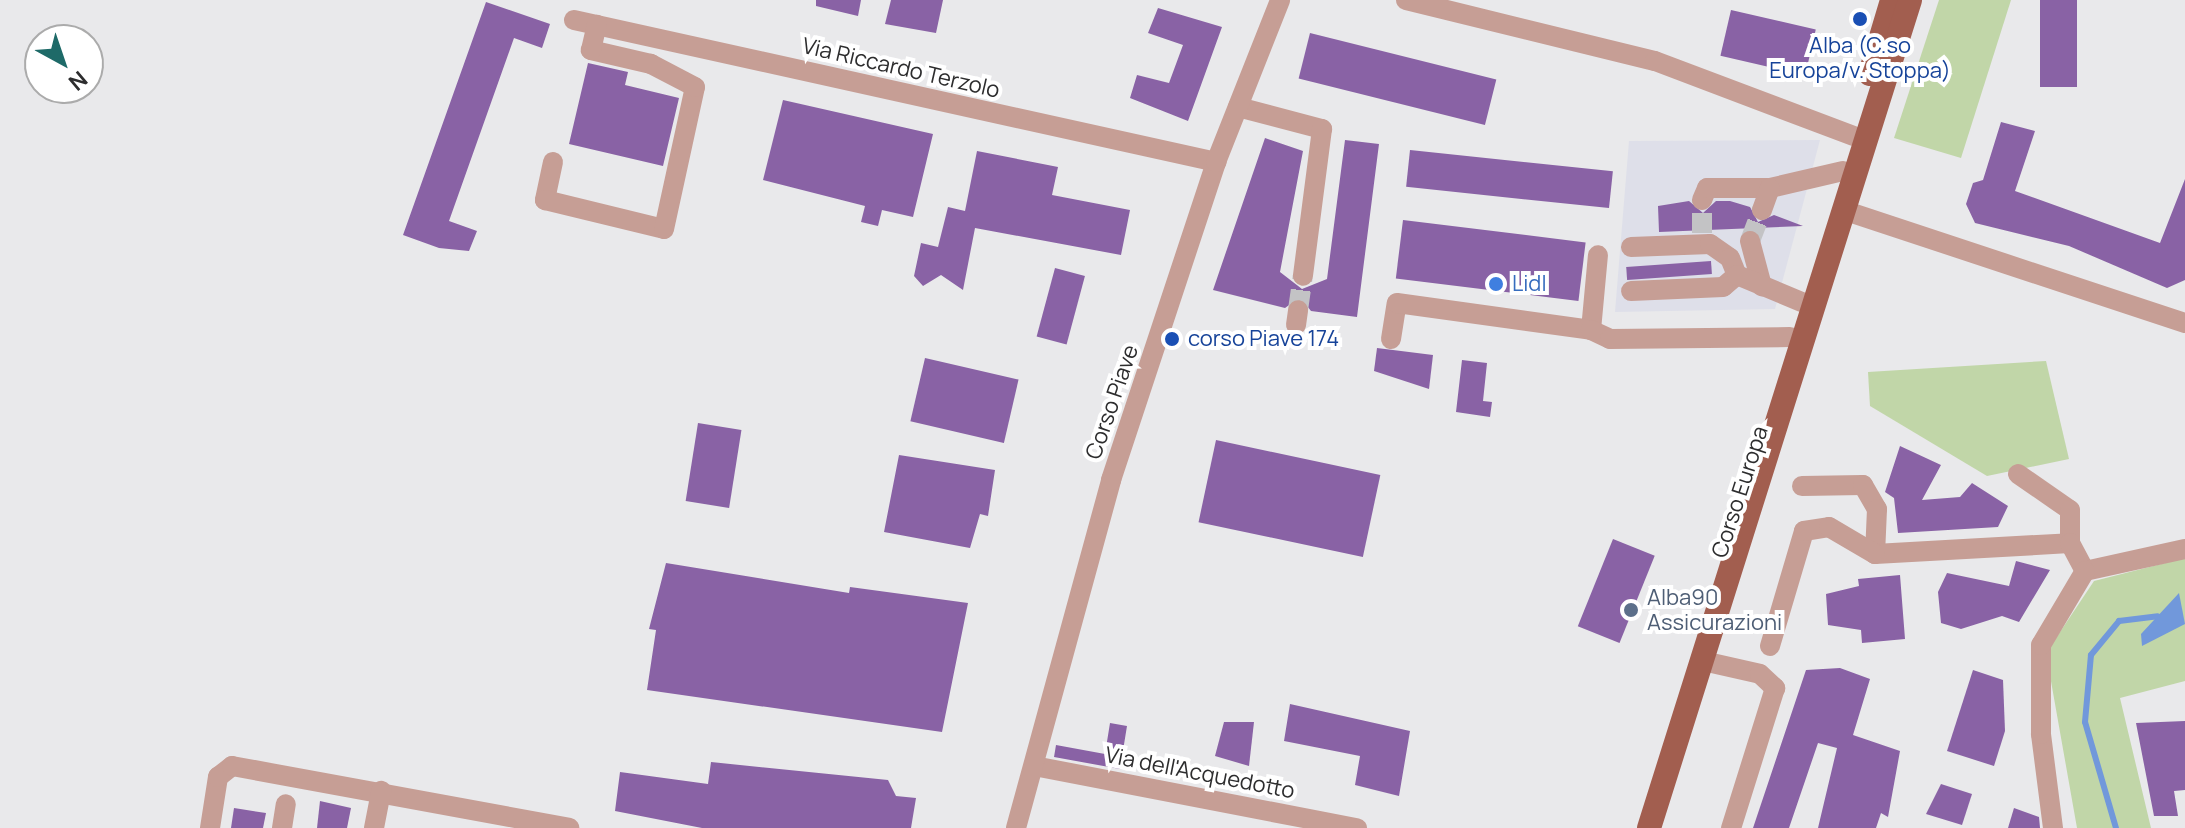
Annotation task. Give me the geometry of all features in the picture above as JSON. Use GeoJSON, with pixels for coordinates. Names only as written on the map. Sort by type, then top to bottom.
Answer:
{"type":"FeatureCollection","features":[{"type":"Feature","properties":{"kind":"main road","name":"Corso Europa"},"geometry":{"type":"LineString","coordinates":[[1632,828],[1802,302],[1892,0]]}},
{"type":"Feature","properties":{"kind":"main road","name":"Corso Europa"},"geometry":{"type":"LineString","coordinates":[[1649,828],[1910,0]]}},
{"type":"Feature","properties":{"kind":"street","name":"Corso Piave"},"geometry":{"type":"LineString","coordinates":[[1016,828],[1111,480],[1216,162],[1280,0]]}},
{"type":"Feature","properties":{"kind":"street"},"geometry":{"type":"LineString","coordinates":[[1406,0],[1655,61],[1848,155]]}},
{"type":"Feature","properties":{"kind":"street","name":"Via Riccardo Terzolo"},"geometry":{"type":"LineString","coordinates":[[574,20],[1216,162]]}},
{"type":"Feature","properties":{"kind":"street"},"geometry":{"type":"LineString","coordinates":[[553,162],[545,200],[664,229],[695,87],[651,64],[591,50],[597,25]]}},
{"type":"Feature","properties":{"kind":"street"},"geometry":{"type":"LineString","coordinates":[[1238,107],[1322,129],[1303,276]]}},
{"type":"Feature","properties":{"kind":"street"},"geometry":{"type":"LineString","coordinates":[[1702,200],[1707,188],[1770,188],[1848,155]]}},
{"type":"Feature","properties":{"kind":"street"},"geometry":{"type":"LineString","coordinates":[[1762,210],[1770,188]]}},
{"type":"Feature","properties":{"kind":"street"},"geometry":{"type":"LineString","coordinates":[[1846,211],[2185,323]]}},
{"type":"Feature","properties":{"kind":"street"},"geometry":{"type":"LineString","coordinates":[[1631,247],[1706,238],[1730,258],[1737,275],[1802,302]]}},
{"type":"Feature","properties":{"kind":"street"},"geometry":{"type":"LineString","coordinates":[[1750,241],[1762,286]]}},
{"type":"Feature","properties":{"kind":"street"},"geometry":{"type":"LineString","coordinates":[[1591,330],[1598,255]]}},
{"type":"Feature","properties":{"kind":"street"},"geometry":{"type":"LineString","coordinates":[[1631,291],[1723,287],[1737,275]]}},
{"type":"Feature","properties":{"kind":"street"},"geometry":{"type":"LineString","coordinates":[[1391,339],[1397,303],[1591,330],[1632,341],[1790,337]]}},
{"type":"Feature","properties":{"kind":"street"},"geometry":{"type":"LineString","coordinates":[[2018,474],[2070,510],[2070,543],[2085,571]]}},
{"type":"Feature","properties":{"kind":"street"},"geometry":{"type":"LineString","coordinates":[[1802,486],[1863,485],[1877,509],[1875,554]]}},
{"type":"Feature","properties":{"kind":"street"},"geometry":{"type":"LineString","coordinates":[[1770,646],[1804,531],[1829,527],[1875,554],[2070,543]]}},
{"type":"Feature","properties":{"kind":"street"},"geometry":{"type":"LineString","coordinates":[[2053,828],[2041,734],[2041,645],[2085,571],[2185,549]]}},
{"type":"Feature","properties":{"kind":"street"},"geometry":{"type":"LineString","coordinates":[[1703,661],[1760,674],[1775,688],[1731,828]]}},
{"type":"Feature","properties":{"kind":"street"},"geometry":{"type":"LineString","coordinates":[[210,828],[218,777],[232,766],[569,828]]}},
{"type":"Feature","properties":{"kind":"street","name":"Via dell'Acquedotto"},"geometry":{"type":"LineString","coordinates":[[1034,766],[1357,828]]}},
{"type":"Feature","properties":{"kind":"street"},"geometry":{"type":"LineString","coordinates":[[374,828],[381,791]]}},
{"type":"Feature","properties":{"kind":"street"},"geometry":{"type":"LineString","coordinates":[[282,828],[286,804]]}},
{"type":"Feature","properties":{"kind":"shaded area"},"geometry":{"type":"Polygon","coordinates":[[[1820,140],[1775,309],[1615,312],[1629,141],[1820,140]]]}},
{"type":"Feature","properties":{"kind":"green space"},"geometry":{"type":"Polygon","coordinates":[[[1939,0],[2011,0],[1961,158],[1894,138],[1939,0]]]}},
{"type":"Feature","properties":{"kind":"green space"},"geometry":{"type":"Polygon","coordinates":[[[2046,361],[2069,459],[1987,476],[1870,406],[1868,372],[2046,361]]]}},
{"type":"Feature","properties":{"kind":"green space"},"geometry":{"type":"Polygon","coordinates":[[[2185,558],[2185,681],[2120,698],[2151,828],[2077,828],[2046,653],[2094,581],[2185,558]]]}},
{"type":"Feature","properties":{"kind":"water"},"geometry":{"type":"Polygon","coordinates":[[[2179,593],[2185,624],[2142,646],[2141,634],[2179,593]]]}},
{"type":"Feature","properties":{"kind":"building"},"geometry":{"type":"Polygon","coordinates":[[[816,0],[861,0],[858,16],[816,6],[816,0]]]}},
{"type":"Feature","properties":{"kind":"building"},"geometry":{"type":"Polygon","coordinates":[[[891,0],[943,0],[936,33],[885,24],[891,0]]]}},
{"type":"Feature","properties":{"kind":"building"},"geometry":{"type":"Polygon","coordinates":[[[2040,0],[2077,0],[2077,87],[2040,87],[2040,0]]]}},
{"type":"Feature","properties":{"kind":"building"},"geometry":{"type":"Polygon","coordinates":[[[486,2],[550,24],[542,48],[514,38],[449,221],[477,231],[469,251],[439,248],[403,235],[486,2]]]}},
{"type":"Feature","properties":{"kind":"building"},"geometry":{"type":"Polygon","coordinates":[[[1158,8],[1222,27],[1188,121],[1130,98],[1137,75],[1169,83],[1183,45],[1148,33],[1158,8]]]}},
{"type":"Feature","properties":{"kind":"building"},"geometry":{"type":"Polygon","coordinates":[[[1731,10],[1816,30],[1805,75],[1720,56],[1731,10]]]}},
{"type":"Feature","properties":{"kind":"building"},"geometry":{"type":"Polygon","coordinates":[[[1310,33],[1496,79],[1485,125],[1299,79],[1310,33]]]}},
{"type":"Feature","properties":{"kind":"building"},"geometry":{"type":"Polygon","coordinates":[[[588,63],[628,72],[625,85],[679,98],[663,166],[569,144],[588,63]]]}},
{"type":"Feature","properties":{"kind":"building"},"geometry":{"type":"Polygon","coordinates":[[[783,100],[933,134],[913,217],[882,210],[878,226],[861,222],[865,206],[763,180],[783,100]]]}},
{"type":"Feature","properties":{"kind":"building"},"geometry":{"type":"Polygon","coordinates":[[[2001,122],[2035,131],[2015,191],[2160,243],[2185,179],[2185,280],[2167,288],[2069,246],[1975,223],[1966,204],[1973,183],[1983,180],[2001,122]]]}},
{"type":"Feature","properties":{"kind":"building"},"geometry":{"type":"Polygon","coordinates":[[[1265,138],[1303,151],[1280,272],[1302,289],[1327,279],[1345,140],[1379,144],[1357,317],[1311,311],[1300,297],[1285,308],[1213,290],[1265,138]]]}},
{"type":"Feature","properties":{"kind":"building"},"geometry":{"type":"Polygon","coordinates":[[[1410,150],[1613,171],[1609,208],[1406,187],[1410,150]]]}},
{"type":"Feature","properties":{"kind":"building"},"geometry":{"type":"Polygon","coordinates":[[[977,151],[1058,167],[1052,195],[1130,210],[1121,255],[975,228],[963,290],[941,275],[923,286],[914,276],[921,243],[938,247],[948,207],[965,211],[977,151]]]}},
{"type":"Feature","properties":{"kind":"building"},"geometry":{"type":"Polygon","coordinates":[[[1689,201],[1703,213],[1716,201],[1730,201],[1750,207],[1758,222],[1774,215],[1803,226],[1659,232],[1658,206],[1689,201]]]}},
{"type":"Feature","properties":{"kind":"building"},"geometry":{"type":"Polygon","coordinates":[[[1403,220],[1586,242],[1578,301],[1396,279],[1403,220]]]}},
{"type":"Feature","properties":{"kind":"building"},"geometry":{"type":"Polygon","coordinates":[[[1711,261],[1712,274],[1627,280],[1626,267],[1711,261]]]}},
{"type":"Feature","properties":{"kind":"building"},"geometry":{"type":"Polygon","coordinates":[[[1055,268],[1085,276],[1067,345],[1037,337],[1055,268]]]}},
{"type":"Feature","properties":{"kind":"building"},"geometry":{"type":"Polygon","coordinates":[[[1377,348],[1433,355],[1429,389],[1374,371],[1377,348]]]}},
{"type":"Feature","properties":{"kind":"building"},"geometry":{"type":"Polygon","coordinates":[[[925,358],[1019,380],[1004,443],[910,421],[925,358]]]}},
{"type":"Feature","properties":{"kind":"building"},"geometry":{"type":"Polygon","coordinates":[[[1462,360],[1487,363],[1483,401],[1492,402],[1490,417],[1456,412],[1462,360]]]}},
{"type":"Feature","properties":{"kind":"building"},"geometry":{"type":"Polygon","coordinates":[[[698,423],[741,430],[729,508],[686,501],[698,423]]]}},
{"type":"Feature","properties":{"kind":"building"},"geometry":{"type":"Polygon","coordinates":[[[1216,440],[1380,475],[1363,557],[1199,522],[1216,440]]]}},
{"type":"Feature","properties":{"kind":"building"},"geometry":{"type":"Polygon","coordinates":[[[1900,446],[1941,465],[1922,500],[1960,497],[1972,483],[2008,506],[1998,527],[1898,533],[1894,498],[1885,492],[1900,446]]]}},
{"type":"Feature","properties":{"kind":"building"},"geometry":{"type":"Polygon","coordinates":[[[899,455],[995,470],[988,516],[980,514],[970,548],[884,532],[899,455]]]}},
{"type":"Feature","properties":{"kind":"building"},"geometry":{"type":"Polygon","coordinates":[[[1613,539],[1655,556],[1620,643],[1578,626],[1613,539]]]}},
{"type":"Feature","properties":{"kind":"building"},"geometry":{"type":"Polygon","coordinates":[[[2016,561],[2050,570],[2019,622],[2002,616],[1961,629],[1941,623],[1938,592],[1947,573],[2009,586],[2016,561]]]}},
{"type":"Feature","properties":{"kind":"building"},"geometry":{"type":"Polygon","coordinates":[[[666,563],[849,593],[850,587],[968,603],[942,732],[647,690],[656,630],[649,629],[666,563]]]}},
{"type":"Feature","properties":{"kind":"building"},"geometry":{"type":"Polygon","coordinates":[[[1900,575],[1905,639],[1862,643],[1861,630],[1828,625],[1826,594],[1859,586],[1858,579],[1900,575]]]}},
{"type":"Feature","properties":{"kind":"building"},"geometry":{"type":"Polygon","coordinates":[[[1840,668],[1870,679],[1853,735],[1900,751],[1888,817],[1881,813],[1876,828],[1818,828],[1837,748],[1818,743],[1789,828],[1753,828],[1806,670],[1840,668]]]}},
{"type":"Feature","properties":{"kind":"building"},"geometry":{"type":"Polygon","coordinates":[[[1973,670],[2003,680],[2005,731],[1994,766],[1947,751],[1973,670]]]}},
{"type":"Feature","properties":{"kind":"building"},"geometry":{"type":"Polygon","coordinates":[[[1290,704],[1410,731],[1399,796],[1355,785],[1360,756],[1284,741],[1290,704]]]}},
{"type":"Feature","properties":{"kind":"building"},"geometry":{"type":"Polygon","coordinates":[[[2185,721],[2185,790],[2174,791],[2178,816],[2154,816],[2136,723],[2185,721]]]}},
{"type":"Feature","properties":{"kind":"building"},"geometry":{"type":"Polygon","coordinates":[[[1224,722],[1254,722],[1249,766],[1215,756],[1224,722]]]}},
{"type":"Feature","properties":{"kind":"building"},"geometry":{"type":"Polygon","coordinates":[[[1110,723],[1127,726],[1120,769],[1054,757],[1056,745],[1105,754],[1110,723]]]}},
{"type":"Feature","properties":{"kind":"building"},"geometry":{"type":"Polygon","coordinates":[[[711,762],[888,780],[896,796],[916,798],[911,828],[702,828],[615,811],[620,772],[708,784],[711,762]]]}},
{"type":"Feature","properties":{"kind":"building"},"geometry":{"type":"Polygon","coordinates":[[[1941,784],[1972,794],[1962,825],[1926,814],[1941,784]]]}},
{"type":"Feature","properties":{"kind":"building"},"geometry":{"type":"Polygon","coordinates":[[[320,801],[351,808],[347,828],[317,828],[320,801]]]}},
{"type":"Feature","properties":{"kind":"building"},"geometry":{"type":"Polygon","coordinates":[[[234,808],[266,813],[263,828],[231,828],[234,808]]]}},
{"type":"Feature","properties":{"kind":"building"},"geometry":{"type":"Polygon","coordinates":[[[2014,808],[2039,817],[2040,828],[2008,828],[2014,808]]]}},
{"type":"Feature","properties":{"kind":"waterway"},"geometry":{"type":"LineString","coordinates":[[2116,828],[2085,722],[2091,655],[2119,621],[2158,616]]}},
{"type":"Feature","properties":{"kind":"tunnel"},"geometry":{"type":"LineString","coordinates":[[1702,200],[1702,233]]}},
{"type":"Feature","properties":{"kind":"tunnel"},"geometry":{"type":"LineString","coordinates":[[1750,241],[1762,210]]}},
{"type":"Feature","properties":{"kind":"tunnel"},"geometry":{"type":"LineString","coordinates":[[1298,310],[1303,276]]}},
{"type":"Feature","properties":{"kind":"place","name":"Alba (C.so Europa/v. Stoppa)"},"geometry":{"type":"Point","coordinates":[1860,19]}},
{"type":"Feature","properties":{"kind":"place","name":"Lidl"},"geometry":{"type":"Point","coordinates":[1496,284]}},
{"type":"Feature","properties":{"kind":"place","name":"corso Piave 174"},"geometry":{"type":"Point","coordinates":[1172,339]}},
{"type":"Feature","properties":{"kind":"place","name":"Alba90 Assicurazioni"},"geometry":{"type":"Point","coordinates":[1631,610]}}]}
